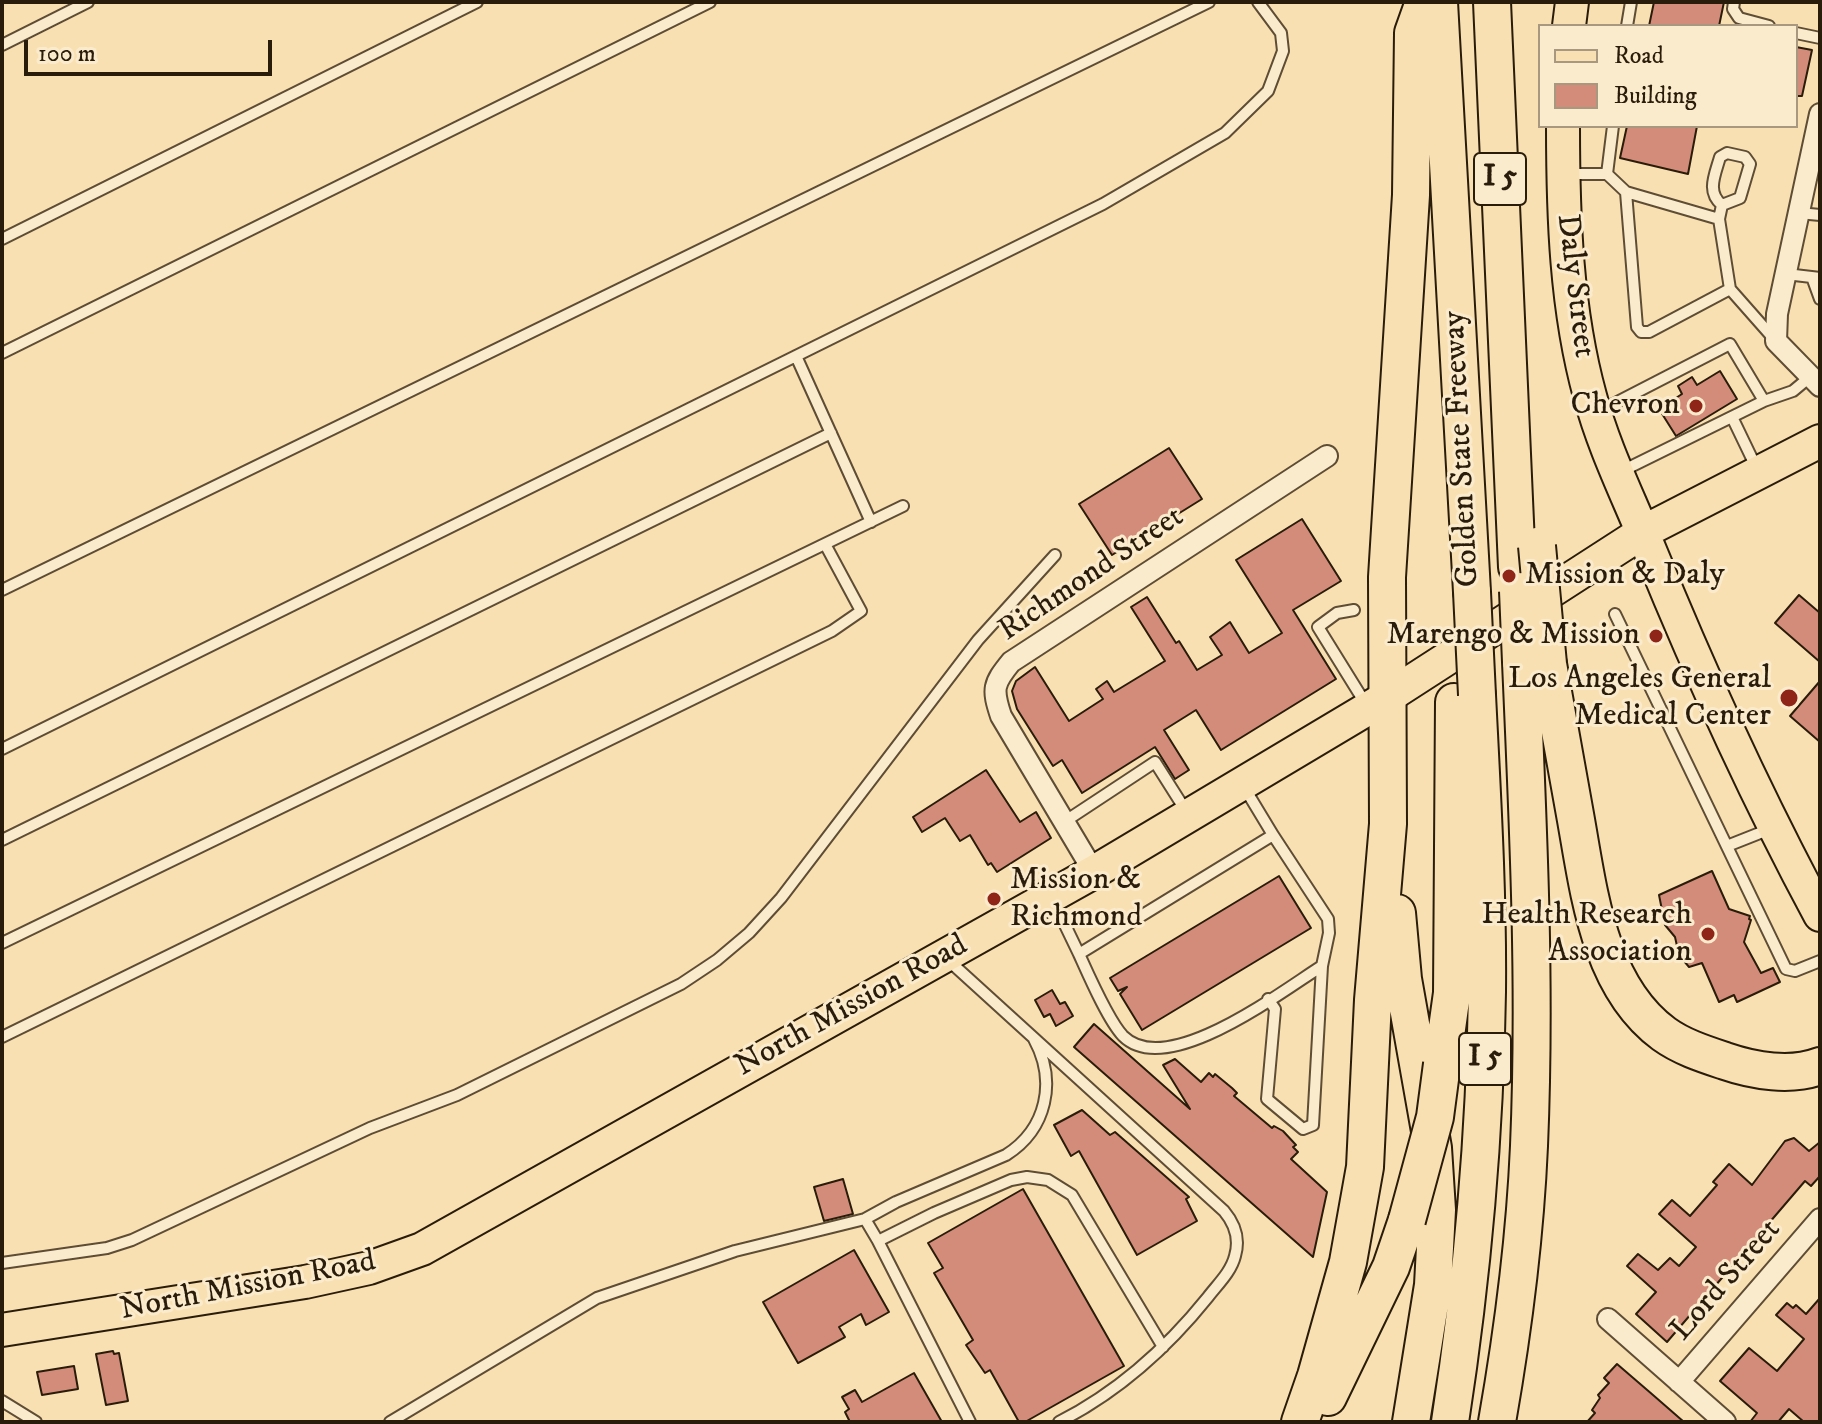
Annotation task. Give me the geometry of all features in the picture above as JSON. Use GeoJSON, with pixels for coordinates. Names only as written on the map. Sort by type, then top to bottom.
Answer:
{"type":"FeatureCollection","features":[{"type":"Feature","properties":{"kind":"highway"},"geometry":{"type":"LineString","coordinates":[[1411,1422],[1433,1285],[1437,1210],[1433,1148],[1403,979],[1378,702],[1411,195],[1428,64],[1413,33],[1424,2]]}},
{"type":"Feature","properties":{"kind":"highway","name":"Golden State Freeway"},"geometry":{"type":"LineString","coordinates":[[1439,2],[1428,64],[1467,527],[1462,600],[1466,698]]}},
{"type":"Feature","properties":{"kind":"highway","name":"Golden State Freeway"},"geometry":{"type":"LineString","coordinates":[[1492,2],[1507,356],[1535,663]]}},
{"type":"Feature","properties":{"kind":"highway"},"geometry":{"type":"LineString","coordinates":[[1535,663],[1591,906],[1604,949],[1638,1008],[1663,1033],[1693,1050],[1759,1070],[1787,1072],[1820,1066]]}},
{"type":"Feature","properties":{"kind":"highway","name":"I 5"},"geometry":{"type":"LineString","coordinates":[[1497,1422],[1520,1264],[1529,1146],[1535,663]]}},
{"type":"Feature","properties":{"kind":"highway"},"geometry":{"type":"LineString","coordinates":[[1300,1422],[1319,1398],[1391,1267],[1435,1117],[1452,993],[1466,698]]}},
{"type":"Feature","properties":{"kind":"highway","name":"I 5"},"geometry":{"type":"LineString","coordinates":[[1450,1422],[1472,1264],[1484,1071],[1486,880],[1466,698]]}},
{"type":"Feature","properties":{"kind":"highway"},"geometry":{"type":"LineString","coordinates":[[1319,1398],[1365,1167],[1373,1000],[1388,824]]}},
{"type":"Feature","properties":{"kind":"highway"},"geometry":{"type":"LineString","coordinates":[[1520,1264],[1521,1422]]}},
{"type":"Feature","properties":{"kind":"main road"},"geometry":{"type":"LineString","coordinates":[[1569,24],[1572,2]]}},
{"type":"Feature","properties":{"kind":"main road","name":"Daly Street"},"geometry":{"type":"LineString","coordinates":[[1563,128],[1563,202],[1575,324],[1590,396],[1616,474],[1692,653],[1773,828],[1820,915]]}},
{"type":"Feature","properties":{"kind":"main road","name":"North Mission Road"},"geometry":{"type":"LineString","coordinates":[[2,1330],[305,1282],[369,1268],[422,1249],[1094,872],[1378,702],[1643,532],[1820,441]]}},
{"type":"Feature","properties":{"kind":"street"},"geometry":{"type":"LineString","coordinates":[[1815,381],[1776,341],[1777,314],[1820,114]]}},
{"type":"Feature","properties":{"kind":"street","name":"Richmond Street"},"geometry":{"type":"LineString","coordinates":[[1094,872],[1001,716],[993,694],[997,679],[1011,662],[1327,456]]}},
{"type":"Feature","properties":{"kind":"street","name":"Lord Street"},"geometry":{"type":"LineString","coordinates":[[1679,1382],[1820,1219]]}},
{"type":"Feature","properties":{"kind":"street"},"geometry":{"type":"LineString","coordinates":[[1608,1319],[1725,1422]]}},
{"type":"Feature","properties":{"kind":"lane"},"geometry":{"type":"LineString","coordinates":[[2,45],[88,2]]}},
{"type":"Feature","properties":{"kind":"lane"},"geometry":{"type":"LineString","coordinates":[[2,239],[477,2]]}},
{"type":"Feature","properties":{"kind":"lane"},"geometry":{"type":"LineString","coordinates":[[2,353],[710,2]]}},
{"type":"Feature","properties":{"kind":"lane"},"geometry":{"type":"LineString","coordinates":[[2,590],[1209,2]]}},
{"type":"Feature","properties":{"kind":"lane"},"geometry":{"type":"LineString","coordinates":[[2,749],[1103,204],[1225,133],[1268,91],[1283,51],[1281,33],[1258,2]]}},
{"type":"Feature","properties":{"kind":"lane"},"geometry":{"type":"LineString","coordinates":[[1627,24],[1631,2]]}},
{"type":"Feature","properties":{"kind":"lane"},"geometry":{"type":"LineString","coordinates":[[1734,2],[1733,9],[1739,18],[1762,24]]}},
{"type":"Feature","properties":{"kind":"lane"},"geometry":{"type":"LineString","coordinates":[[1798,33],[1820,38]]}},
{"type":"Feature","properties":{"kind":"lane"},"geometry":{"type":"LineString","coordinates":[[1607,174],[1613,128]]}},
{"type":"Feature","properties":{"kind":"lane"},"geometry":{"type":"LineString","coordinates":[[1727,153],[1745,157],[1750,164],[1740,198],[1722,205],[1714,199],[1712,190],[1720,157],[1727,153]]}},
{"type":"Feature","properties":{"kind":"lane"},"geometry":{"type":"LineString","coordinates":[[1563,174],[1607,174],[1626,192],[1719,219]]}},
{"type":"Feature","properties":{"kind":"lane"},"geometry":{"type":"LineString","coordinates":[[1626,192],[1637,327],[1641,332],[1649,332],[1730,289]]}},
{"type":"Feature","properties":{"kind":"lane"},"geometry":{"type":"LineString","coordinates":[[1722,205],[1719,219],[1730,289],[1776,341]]}},
{"type":"Feature","properties":{"kind":"lane"},"geometry":{"type":"LineString","coordinates":[[1799,213],[1820,215]]}},
{"type":"Feature","properties":{"kind":"lane"},"geometry":{"type":"LineString","coordinates":[[1786,274],[1816,278],[1820,299]]}},
{"type":"Feature","properties":{"kind":"lane"},"geometry":{"type":"LineString","coordinates":[[1596,414],[1730,344],[1764,401]]}},
{"type":"Feature","properties":{"kind":"lane"},"geometry":{"type":"LineString","coordinates":[[796,356],[871,522]]}},
{"type":"Feature","properties":{"kind":"lane"},"geometry":{"type":"LineString","coordinates":[[1616,474],[1764,401],[1815,381]]}},
{"type":"Feature","properties":{"kind":"lane"},"geometry":{"type":"LineString","coordinates":[[1732,417],[1759,473]]}},
{"type":"Feature","properties":{"kind":"lane"},"geometry":{"type":"LineString","coordinates":[[2,840],[831,433]]}},
{"type":"Feature","properties":{"kind":"lane"},"geometry":{"type":"LineString","coordinates":[[2,943],[903,506]]}},
{"type":"Feature","properties":{"kind":"lane"},"geometry":{"type":"LineString","coordinates":[[2,1037],[832,631],[861,611],[825,544]]}},
{"type":"Feature","properties":{"kind":"lane"},"geometry":{"type":"LineString","coordinates":[[2,1263],[107,1248],[132,1240],[370,1128],[457,1095],[681,984],[705,968],[749,933],[781,898],[978,640],[1055,555]]}},
{"type":"Feature","properties":{"kind":"lane"},"geometry":{"type":"LineString","coordinates":[[1354,610],[1337,613],[1318,627],[1378,702]]}},
{"type":"Feature","properties":{"kind":"lane"},"geometry":{"type":"LineString","coordinates":[[1615,614],[1786,969],[1795,971],[1820,961]]}},
{"type":"Feature","properties":{"kind":"lane"},"geometry":{"type":"LineString","coordinates":[[1064,822],[1155,762],[1189,814]]}},
{"type":"Feature","properties":{"kind":"lane"},"geometry":{"type":"LineString","coordinates":[[1241,783],[1328,919],[1329,933],[1322,966],[1313,1125],[1303,1129],[1267,1099],[1275,1009],[1268,999]]}},
{"type":"Feature","properties":{"kind":"lane"},"geometry":{"type":"LineString","coordinates":[[1727,846],[1773,828]]}},
{"type":"Feature","properties":{"kind":"lane"},"geometry":{"type":"LineString","coordinates":[[1079,954],[1273,835]]}},
{"type":"Feature","properties":{"kind":"lane"},"geometry":{"type":"LineString","coordinates":[[1051,895],[1096,991],[1124,1037],[1141,1046],[1161,1048],[1186,1045],[1216,1032],[1322,966]]}},
{"type":"Feature","properties":{"kind":"lane"},"geometry":{"type":"LineString","coordinates":[[943,956],[1224,1211],[1233,1225],[1237,1249],[1229,1271],[1192,1318],[1147,1364],[1059,1422]]}},
{"type":"Feature","properties":{"kind":"lane"},"geometry":{"type":"LineString","coordinates":[[390,1422],[597,1298],[735,1251],[865,1219],[896,1202],[1006,1155],[1028,1137],[1042,1112],[1047,1084],[1043,1056],[1034,1039]]}},
{"type":"Feature","properties":{"kind":"lane"},"geometry":{"type":"LineString","coordinates":[[878,1241],[1011,1180],[1027,1177],[1048,1180],[1072,1195],[1163,1347]]}},
{"type":"Feature","properties":{"kind":"lane"},"geometry":{"type":"LineString","coordinates":[[865,1219],[970,1422]]}},
{"type":"Feature","properties":{"kind":"lane"},"geometry":{"type":"LineString","coordinates":[[2,1401],[36,1422]]}},
{"type":"Feature","properties":{"kind":"building"},"geometry":{"type":"Polygon","coordinates":[[[1654,2],[1724,2],[1719,24],[1649,24],[1654,2]]]}},
{"type":"Feature","properties":{"kind":"building"},"geometry":{"type":"Polygon","coordinates":[[[1798,47],[1812,50],[1802,96],[1798,96],[1798,47]]]}},
{"type":"Feature","properties":{"kind":"building"},"geometry":{"type":"Polygon","coordinates":[[[1627,128],[1697,128],[1688,174],[1620,158],[1627,128]]]}},
{"type":"Feature","properties":{"kind":"building"},"geometry":{"type":"Polygon","coordinates":[[[1720,371],[1737,399],[1676,436],[1659,409],[1682,394],[1678,386],[1692,377],[1697,385],[1720,371]]]}},
{"type":"Feature","properties":{"kind":"building"},"geometry":{"type":"Polygon","coordinates":[[[1169,448],[1202,499],[1112,555],[1079,504],[1169,448]]]}},
{"type":"Feature","properties":{"kind":"building"},"geometry":{"type":"Polygon","coordinates":[[[1302,519],[1341,581],[1293,610],[1336,679],[1221,750],[1196,710],[1164,730],[1189,770],[1175,779],[1155,747],[1082,793],[1062,760],[1053,766],[1017,709],[1012,691],[1016,681],[1035,667],[1069,721],[1103,699],[1096,689],[1107,681],[1114,692],[1165,661],[1131,607],[1147,597],[1197,670],[1222,655],[1210,637],[1230,622],[1249,653],[1282,633],[1236,560],[1302,519]]]}},
{"type":"Feature","properties":{"kind":"building"},"geometry":{"type":"Polygon","coordinates":[[[1799,595],[1820,613],[1820,662],[1775,623],[1799,595]]]}},
{"type":"Feature","properties":{"kind":"building"},"geometry":{"type":"Polygon","coordinates":[[[1820,681],[1820,742],[1790,716],[1820,681]]]}},
{"type":"Feature","properties":{"kind":"building"},"geometry":{"type":"Polygon","coordinates":[[[986,770],[1020,822],[1036,812],[1051,838],[997,872],[991,863],[988,865],[970,835],[960,841],[945,818],[922,832],[913,817],[986,770]]]}},
{"type":"Feature","properties":{"kind":"building","name":"Health Research Association"},"geometry":{"type":"Polygon","coordinates":[[[1712,871],[1729,909],[1750,916],[1744,942],[1761,973],[1773,968],[1780,982],[1737,1002],[1734,995],[1719,1002],[1702,963],[1689,967],[1679,955],[1675,937],[1665,925],[1659,895],[1712,871]]]}},
{"type":"Feature","properties":{"kind":"building"},"geometry":{"type":"Polygon","coordinates":[[[1279,876],[1311,928],[1142,1030],[1120,994],[1127,987],[1118,991],[1110,978],[1279,876]]]}},
{"type":"Feature","properties":{"kind":"building"},"geometry":{"type":"Polygon","coordinates":[[[1052,990],[1060,1004],[1065,1002],[1073,1016],[1056,1026],[1050,1014],[1044,1017],[1035,1000],[1052,990]]]}},
{"type":"Feature","properties":{"kind":"building"},"geometry":{"type":"Polygon","coordinates":[[[1094,1024],[1190,1109],[1163,1065],[1175,1059],[1201,1082],[1209,1073],[1213,1077],[1215,1074],[1237,1093],[1234,1096],[1272,1128],[1274,1126],[1283,1131],[1296,1145],[1293,1147],[1298,1152],[1291,1159],[1327,1192],[1313,1257],[1074,1047],[1094,1024]]]}},
{"type":"Feature","properties":{"kind":"building"},"geometry":{"type":"Polygon","coordinates":[[[1082,1110],[1110,1135],[1115,1132],[1189,1197],[1186,1199],[1197,1221],[1137,1255],[1079,1151],[1071,1156],[1054,1125],[1082,1110]]]}},
{"type":"Feature","properties":{"kind":"building"},"geometry":{"type":"Polygon","coordinates":[[[1794,1138],[1809,1151],[1820,1142],[1820,1176],[1811,1186],[1805,1181],[1667,1342],[1636,1314],[1656,1292],[1627,1266],[1638,1254],[1658,1270],[1670,1258],[1679,1266],[1696,1247],[1659,1214],[1672,1200],[1690,1216],[1717,1185],[1713,1182],[1729,1164],[1752,1185],[1785,1141],[1794,1138]]]}},
{"type":"Feature","properties":{"kind":"building"},"geometry":{"type":"Polygon","coordinates":[[[843,1179],[853,1214],[824,1221],[814,1187],[843,1179]]]}},
{"type":"Feature","properties":{"kind":"building"},"geometry":{"type":"Polygon","coordinates":[[[1023,1189],[1124,1366],[1025,1422],[1019,1422],[990,1370],[985,1373],[966,1345],[973,1340],[934,1273],[943,1268],[928,1243],[1023,1189]]]}},
{"type":"Feature","properties":{"kind":"building"},"geometry":{"type":"Polygon","coordinates":[[[854,1250],[889,1312],[866,1325],[861,1314],[839,1327],[845,1337],[798,1363],[763,1302],[854,1250]]]}},
{"type":"Feature","properties":{"kind":"building"},"geometry":{"type":"Polygon","coordinates":[[[1820,1298],[1820,1422],[1804,1422],[1789,1409],[1778,1422],[1750,1422],[1757,1413],[1720,1381],[1749,1348],[1777,1371],[1804,1339],[1776,1315],[1787,1303],[1793,1308],[1796,1305],[1806,1314],[1820,1298]]]}},
{"type":"Feature","properties":{"kind":"building"},"geometry":{"type":"Polygon","coordinates":[[[113,1351],[114,1354],[119,1353],[128,1401],[106,1405],[96,1354],[113,1351]]]}},
{"type":"Feature","properties":{"kind":"building"},"geometry":{"type":"Polygon","coordinates":[[[1617,1364],[1684,1422],[1587,1422],[1595,1413],[1592,1410],[1600,1398],[1598,1395],[1609,1383],[1604,1378],[1617,1364]]]}},
{"type":"Feature","properties":{"kind":"building"},"geometry":{"type":"Polygon","coordinates":[[[74,1366],[78,1389],[42,1395],[37,1372],[74,1366]]]}},
{"type":"Feature","properties":{"kind":"building"},"geometry":{"type":"Polygon","coordinates":[[[914,1373],[942,1422],[850,1422],[845,1412],[849,1409],[842,1397],[855,1390],[862,1402],[914,1373]]]}},
{"type":"Feature","properties":{"kind":"place","name":"Chevron"},"geometry":{"type":"Point","coordinates":[1696,406]}},
{"type":"Feature","properties":{"kind":"place","name":"Mission & Daly"},"geometry":{"type":"Point","coordinates":[1509,576]}},
{"type":"Feature","properties":{"kind":"place","name":"Marengo & Mission"},"geometry":{"type":"Point","coordinates":[1656,636]}},
{"type":"Feature","properties":{"kind":"place","name":"Los Angeles General Medical Center"},"geometry":{"type":"Point","coordinates":[1789,698]}},
{"type":"Feature","properties":{"kind":"place","name":"Mission & Richmond"},"geometry":{"type":"Point","coordinates":[994,899]}},
{"type":"Feature","properties":{"kind":"place","name":"Health Research Association"},"geometry":{"type":"Point","coordinates":[1708,934]}}]}
